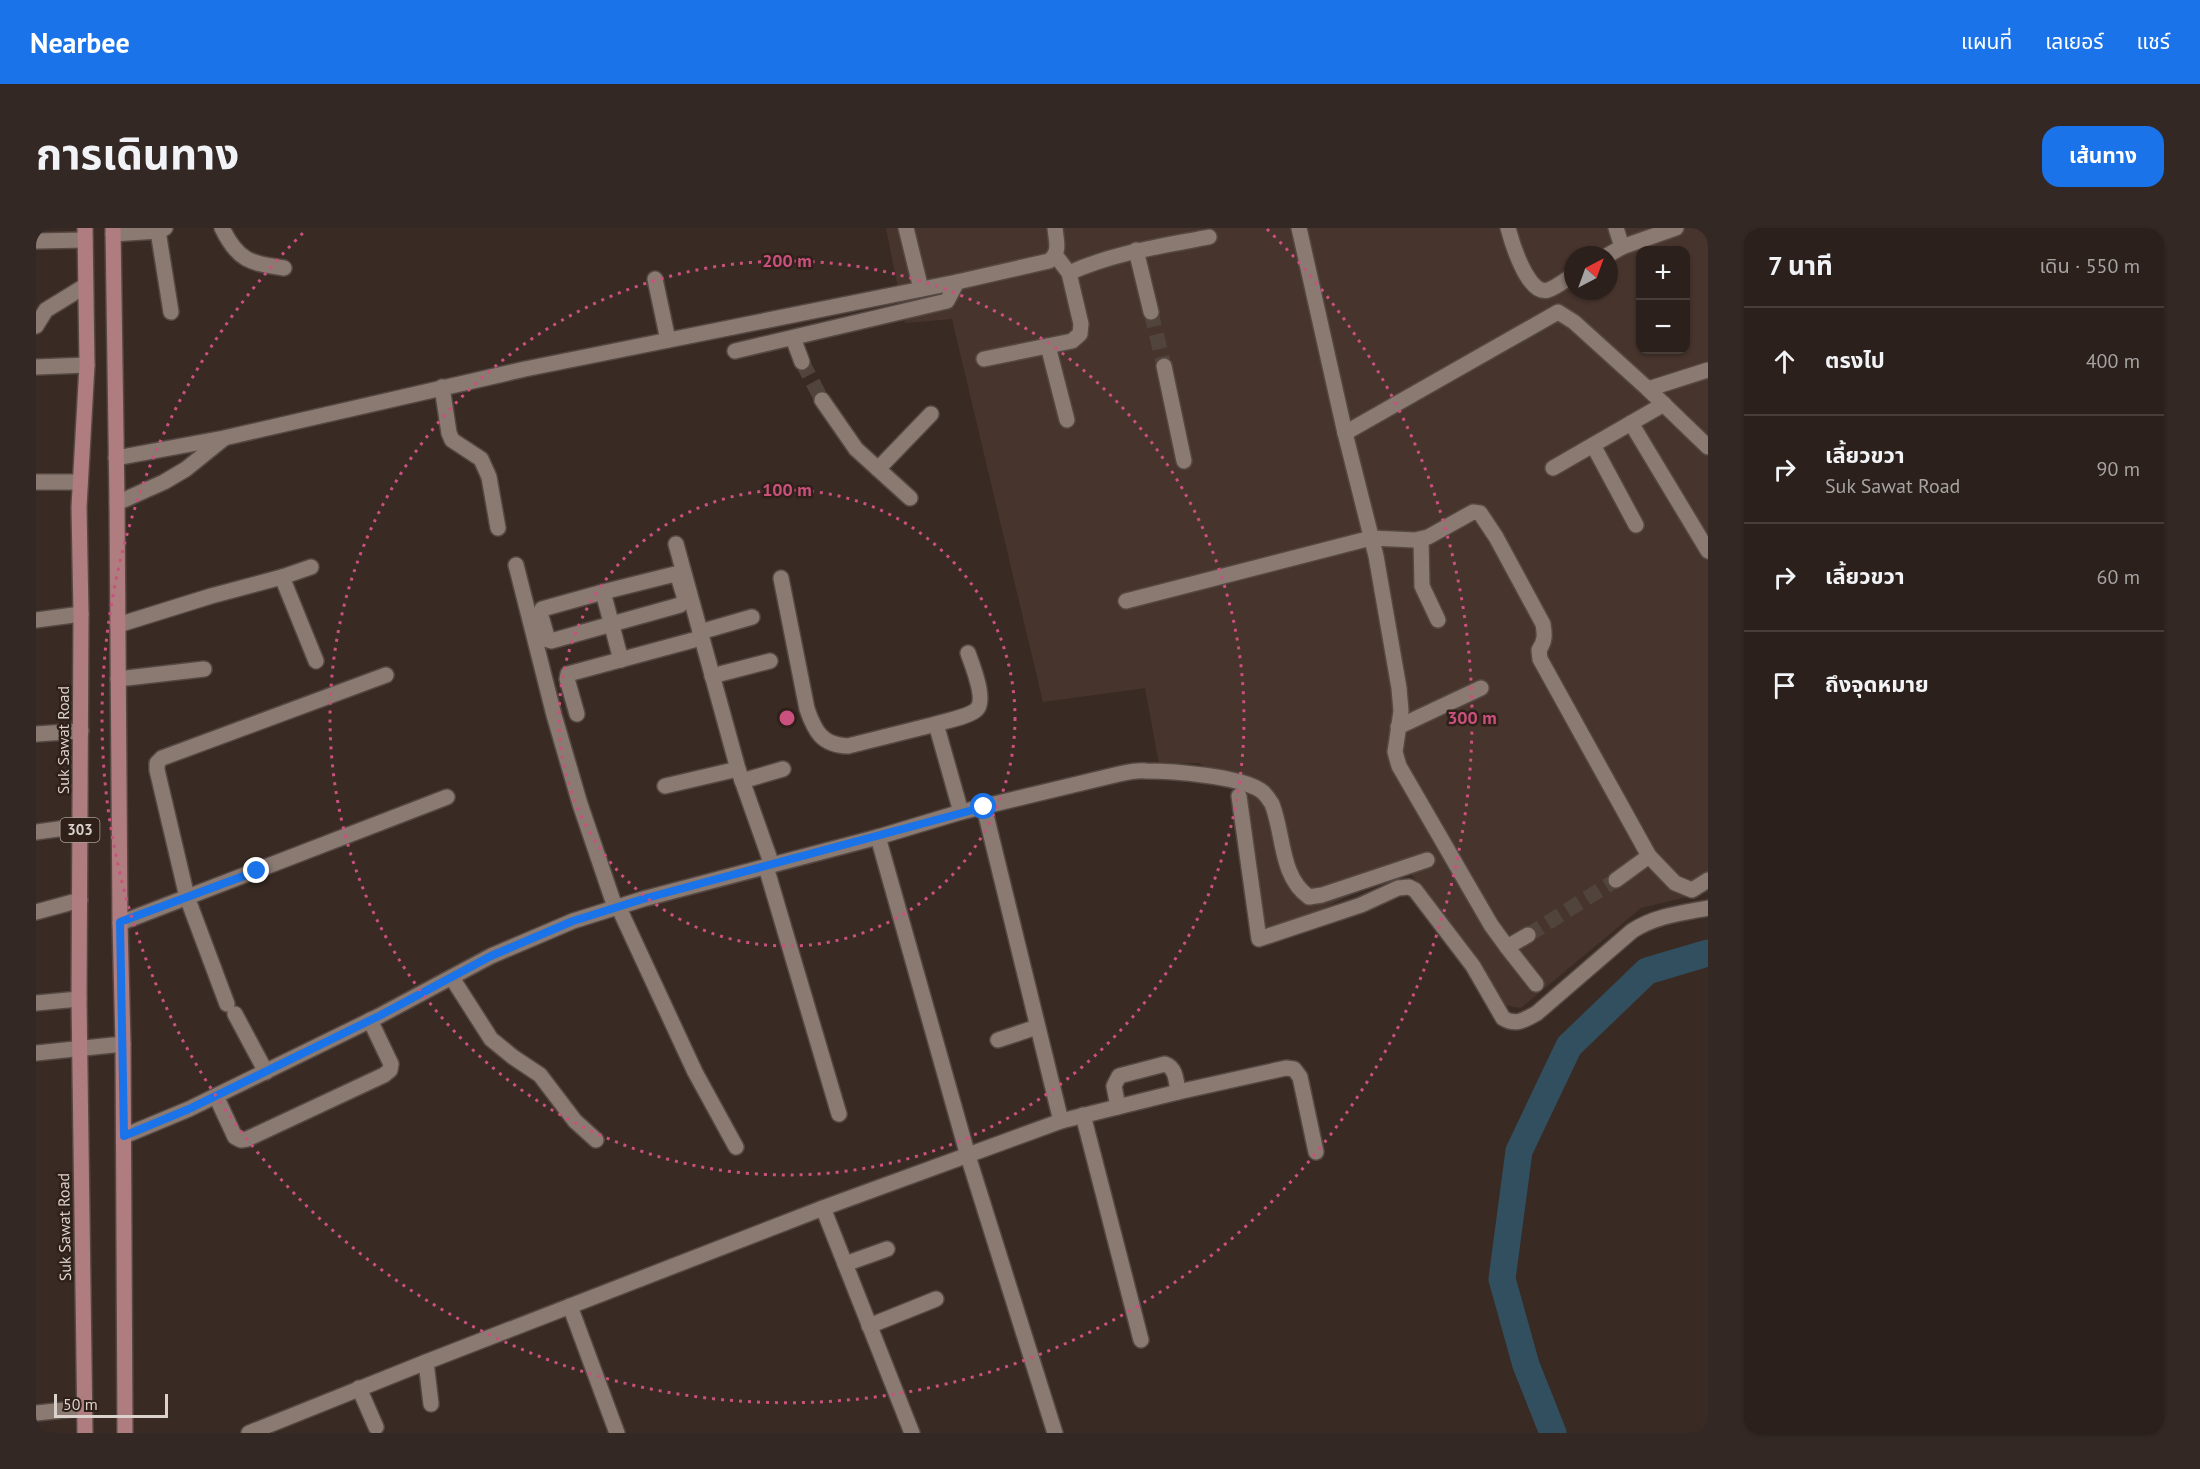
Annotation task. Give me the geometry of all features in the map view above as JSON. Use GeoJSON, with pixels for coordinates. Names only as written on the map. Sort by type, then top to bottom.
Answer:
{"type":"FeatureCollection","features":[{"type":"Feature","properties":{"kind":"main road","name":"303"},"geometry":{"type":"LineString","coordinates":[[113,231],[124,1136],[125,1433]]}},
{"type":"Feature","properties":{"kind":"main road","name":"Suk Sawat Road"},"geometry":{"type":"LineString","coordinates":[[85,234],[87,365],[80,482],[79,999],[85,1433]]}},
{"type":"Feature","properties":{"kind":"street"},"geometry":{"type":"LineString","coordinates":[[222,228],[227,239],[240,255],[253,264],[284,268]]}},
{"type":"Feature","properties":{"kind":"street"},"geometry":{"type":"LineString","coordinates":[[906,228],[921,289]]}},
{"type":"Feature","properties":{"kind":"street"},"geometry":{"type":"LineString","coordinates":[[116,458],[224,438],[525,369],[957,282],[1049,261],[1056,256],[1058,249],[1055,228]]}},
{"type":"Feature","properties":{"kind":"street"},"geometry":{"type":"LineString","coordinates":[[1299,228],[1371,538],[1399,688],[1401,711],[1395,752],[1399,766],[1491,925],[1536,984]]}},
{"type":"Feature","properties":{"kind":"street"},"geometry":{"type":"LineString","coordinates":[[1508,228],[1513,247],[1532,284],[1538,290],[1547,290],[1564,280]]}},
{"type":"Feature","properties":{"kind":"street"},"geometry":{"type":"LineString","coordinates":[[1615,246],[1616,228]]}},
{"type":"Feature","properties":{"kind":"street"},"geometry":{"type":"LineString","coordinates":[[1618,250],[1676,228]]}},
{"type":"Feature","properties":{"kind":"street"},"geometry":{"type":"LineString","coordinates":[[113,231],[161,229],[171,312]]}},
{"type":"Feature","properties":{"kind":"street"},"geometry":{"type":"LineString","coordinates":[[36,241],[85,234]]}},
{"type":"Feature","properties":{"kind":"street"},"geometry":{"type":"LineString","coordinates":[[1069,273],[1136,250],[1209,237]]}},
{"type":"Feature","properties":{"kind":"street"},"geometry":{"type":"LineString","coordinates":[[1136,250],[1151,312]]}},
{"type":"Feature","properties":{"kind":"street"},"geometry":{"type":"LineString","coordinates":[[984,359],[1072,341],[1080,334],[1081,324],[1069,273],[1056,256]]}},
{"type":"Feature","properties":{"kind":"street"},"geometry":{"type":"LineString","coordinates":[[655,279],[668,340]]}},
{"type":"Feature","properties":{"kind":"street"},"geometry":{"type":"LineString","coordinates":[[735,351],[947,301],[957,282]]}},
{"type":"Feature","properties":{"kind":"street"},"geometry":{"type":"LineString","coordinates":[[36,326],[46,310],[85,286]]}},
{"type":"Feature","properties":{"kind":"street"},"geometry":{"type":"LineString","coordinates":[[810,311],[814,332]]}},
{"type":"Feature","properties":{"kind":"street"},"geometry":{"type":"LineString","coordinates":[[1345,433],[1558,312],[1574,322],[1648,388],[1708,447]]}},
{"type":"Feature","properties":{"kind":"street"},"geometry":{"type":"LineString","coordinates":[[792,338],[802,362]]}},
{"type":"Feature","properties":{"kind":"street"},"geometry":{"type":"LineString","coordinates":[[1048,346],[1067,420]]}},
{"type":"Feature","properties":{"kind":"street"},"geometry":{"type":"LineString","coordinates":[[36,367],[87,365]]}},
{"type":"Feature","properties":{"kind":"street"},"geometry":{"type":"LineString","coordinates":[[1164,366],[1184,461]]}},
{"type":"Feature","properties":{"kind":"street"},"geometry":{"type":"LineString","coordinates":[[1648,388],[1708,370]]}},
{"type":"Feature","properties":{"kind":"street"},"geometry":{"type":"LineString","coordinates":[[442,387],[449,433],[452,440],[459,446],[480,459],[489,477],[498,528]]}},
{"type":"Feature","properties":{"kind":"street"},"geometry":{"type":"LineString","coordinates":[[822,400],[856,448],[910,498]]}},
{"type":"Feature","properties":{"kind":"street"},"geometry":{"type":"LineString","coordinates":[[1553,468],[1664,404]]}},
{"type":"Feature","properties":{"kind":"street"},"geometry":{"type":"LineString","coordinates":[[878,469],[931,414]]}},
{"type":"Feature","properties":{"kind":"street"},"geometry":{"type":"LineString","coordinates":[[1631,423],[1708,551]]}},
{"type":"Feature","properties":{"kind":"street"},"geometry":{"type":"LineString","coordinates":[[117,503],[164,482],[186,469],[224,438]]}},
{"type":"Feature","properties":{"kind":"street"},"geometry":{"type":"LineString","coordinates":[[1593,445],[1636,525]]}},
{"type":"Feature","properties":{"kind":"street"},"geometry":{"type":"LineString","coordinates":[[36,482],[80,482]]}},
{"type":"Feature","properties":{"kind":"street"},"geometry":{"type":"LineString","coordinates":[[1126,601],[1371,538],[1421,538],[1473,512],[1480,513],[1485,518],[1543,624],[1545,634],[1544,642],[1539,650],[1540,659],[1649,856],[1674,883],[1692,890],[1708,880]]}},
{"type":"Feature","properties":{"kind":"street"},"geometry":{"type":"LineString","coordinates":[[1421,538],[1422,586],[1438,620]]}},
{"type":"Feature","properties":{"kind":"street"},"geometry":{"type":"LineString","coordinates":[[676,544],[740,775],[769,866],[839,1114]]}},
{"type":"Feature","properties":{"kind":"street"},"geometry":{"type":"LineString","coordinates":[[516,565],[576,793],[617,907],[695,1072],[735,1147]]}},
{"type":"Feature","properties":{"kind":"street"},"geometry":{"type":"LineString","coordinates":[[118,625],[211,596],[282,578],[311,567]]}},
{"type":"Feature","properties":{"kind":"street"},"geometry":{"type":"LineString","coordinates":[[675,574],[678,576],[685,599],[680,605],[548,640],[540,613],[542,609],[603,592],[675,574]]}},
{"type":"Feature","properties":{"kind":"street"},"geometry":{"type":"LineString","coordinates":[[282,578],[316,661]]}},
{"type":"Feature","properties":{"kind":"street"},"geometry":{"type":"LineString","coordinates":[[781,578],[807,709],[812,724],[820,736],[835,746],[848,746],[936,724],[977,709],[980,694],[968,653]]}},
{"type":"Feature","properties":{"kind":"street"},"geometry":{"type":"LineString","coordinates":[[603,592],[621,660]]}},
{"type":"Feature","properties":{"kind":"street"},"geometry":{"type":"LineString","coordinates":[[36,620],[81,614]]}},
{"type":"Feature","properties":{"kind":"street"},"geometry":{"type":"LineString","coordinates":[[577,714],[567,679],[568,674],[621,660],[752,617]]}},
{"type":"Feature","properties":{"kind":"street"},"geometry":{"type":"LineString","coordinates":[[712,676],[770,661]]}},
{"type":"Feature","properties":{"kind":"street"},"geometry":{"type":"LineString","coordinates":[[118,679],[204,669]]}},
{"type":"Feature","properties":{"kind":"street"},"geometry":{"type":"LineString","coordinates":[[266,1072],[231,1009],[186,897],[157,763],[162,758],[386,675]]}},
{"type":"Feature","properties":{"kind":"street"},"geometry":{"type":"LineString","coordinates":[[1398,727],[1481,688]]}},
{"type":"Feature","properties":{"kind":"street"},"geometry":{"type":"LineString","coordinates":[[936,724],[961,812]]}},
{"type":"Feature","properties":{"kind":"street"},"geometry":{"type":"LineString","coordinates":[[36,734],[81,731]]}},
{"type":"Feature","properties":{"kind":"street"},"geometry":{"type":"LineString","coordinates":[[664,786],[783,769]]}},
{"type":"Feature","properties":{"kind":"street"},"geometry":{"type":"LineString","coordinates":[[124,1136],[154,1125],[266,1072],[531,937],[617,907],[878,837],[961,812],[1119,774],[1144,770],[1166,772],[1233,780],[1259,789],[1271,804],[1292,878],[1300,891],[1309,897],[1322,895],[1427,860]]}},
{"type":"Feature","properties":{"kind":"street"},"geometry":{"type":"LineString","coordinates":[[1239,796],[1259,939],[1361,905],[1398,888],[1409,887],[1415,890],[1473,966],[1503,1018],[1510,1023],[1520,1022],[1536,1013],[1632,931],[1646,922],[1662,916],[1708,908]]}},
{"type":"Feature","properties":{"kind":"street"},"geometry":{"type":"LineString","coordinates":[[120,922],[447,797]]}},
{"type":"Feature","properties":{"kind":"street"},"geometry":{"type":"LineString","coordinates":[[984,807],[1061,1121]]}},
{"type":"Feature","properties":{"kind":"street"},"geometry":{"type":"LineString","coordinates":[[36,832],[80,826]]}},
{"type":"Feature","properties":{"kind":"street"},"geometry":{"type":"LineString","coordinates":[[878,837],[968,1156],[1056,1433]]}},
{"type":"Feature","properties":{"kind":"street"},"geometry":{"type":"LineString","coordinates":[[1616,880],[1649,856]]}},
{"type":"Feature","properties":{"kind":"street"},"geometry":{"type":"LineString","coordinates":[[36,912],[80,900]]}},
{"type":"Feature","properties":{"kind":"street"},"geometry":{"type":"LineString","coordinates":[[1508,947],[1528,935]]}},
{"type":"Feature","properties":{"kind":"street"},"geometry":{"type":"LineString","coordinates":[[452,978],[491,1038],[513,1057],[540,1075],[575,1121],[596,1140]]}},
{"type":"Feature","properties":{"kind":"street"},"geometry":{"type":"LineString","coordinates":[[36,1003],[79,999]]}},
{"type":"Feature","properties":{"kind":"street"},"geometry":{"type":"LineString","coordinates":[[216,1096],[235,1137],[241,1140],[248,1139],[384,1075],[390,1070],[391,1064],[370,1020]]}},
{"type":"Feature","properties":{"kind":"street"},"geometry":{"type":"LineString","coordinates":[[998,1040],[1037,1027]]}},
{"type":"Feature","properties":{"kind":"street"},"geometry":{"type":"LineString","coordinates":[[36,1053],[123,1044]]}},
{"type":"Feature","properties":{"kind":"street"},"geometry":{"type":"LineString","coordinates":[[1118,1107],[1114,1086],[1119,1076],[1165,1064],[1171,1066],[1174,1071],[1178,1092]]}},
{"type":"Feature","properties":{"kind":"street"},"geometry":{"type":"LineString","coordinates":[[249,1433],[823,1208],[1083,1115],[1286,1068],[1294,1069],[1300,1077],[1316,1152]]}},
{"type":"Feature","properties":{"kind":"street"},"geometry":{"type":"LineString","coordinates":[[1083,1115],[1141,1340]]}},
{"type":"Feature","properties":{"kind":"street"},"geometry":{"type":"LineString","coordinates":[[823,1208],[912,1433]]}},
{"type":"Feature","properties":{"kind":"street"},"geometry":{"type":"LineString","coordinates":[[845,1264],[887,1249]]}},
{"type":"Feature","properties":{"kind":"street"},"geometry":{"type":"LineString","coordinates":[[869,1326],[936,1299]]}},
{"type":"Feature","properties":{"kind":"street"},"geometry":{"type":"LineString","coordinates":[[570,1306],[617,1433]]}},
{"type":"Feature","properties":{"kind":"street"},"geometry":{"type":"LineString","coordinates":[[426,1362],[431,1404]]}},
{"type":"Feature","properties":{"kind":"street"},"geometry":{"type":"LineString","coordinates":[[359,1388],[376,1427]]}},
{"type":"Feature","properties":{"kind":"street"},"geometry":{"type":"LineString","coordinates":[[36,1413],[84,1408]]}},
{"type":"Feature","properties":{"kind":"shaded area"},"geometry":{"type":"Polygon","coordinates":[[[886,228],[1708,228],[1708,892],[1641,908],[1521,1008],[1504,1005],[1497,992],[1406,867],[1262,939],[1241,784],[1199,763],[1159,764],[1145,688],[1043,702],[952,319],[905,323],[886,228]]]}},
{"type":"Feature","properties":{"kind":"waterway"},"geometry":{"type":"LineString","coordinates":[[1553,1433],[1526,1365],[1502,1279],[1519,1151],[1569,1046],[1647,971],[1708,953]]}},
{"type":"Feature","properties":{"kind":"tunnel"},"geometry":{"type":"LineString","coordinates":[[1151,312],[1164,366]]}},
{"type":"Feature","properties":{"kind":"tunnel"},"geometry":{"type":"LineString","coordinates":[[802,362],[822,400]]}},
{"type":"Feature","properties":{"kind":"tunnel"},"geometry":{"type":"LineString","coordinates":[[1528,935],[1616,880]]}},
{"type":"Feature","properties":{"kind":"route"},"geometry":{"type":"LineString","coordinates":[[257,871],[120,922],[124,1136],[189,1109],[379,1016],[531,937],[615,907],[984,807]]}}]}
